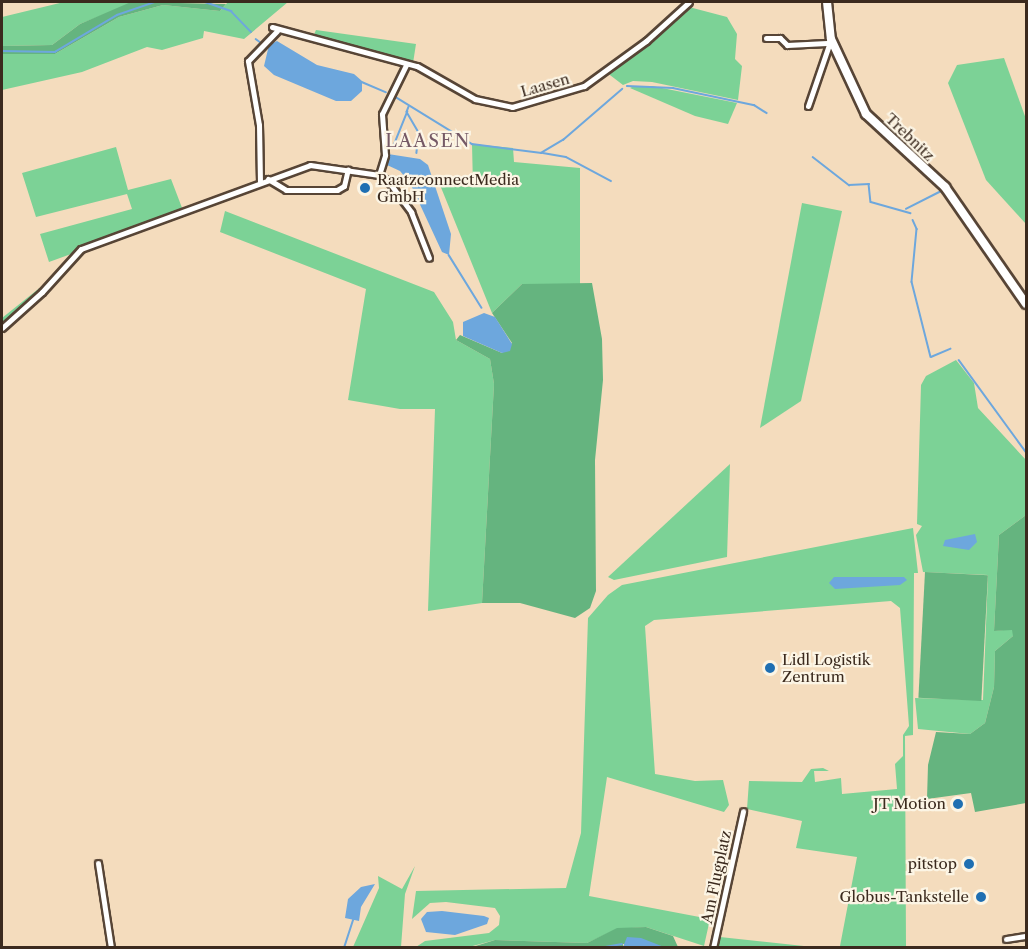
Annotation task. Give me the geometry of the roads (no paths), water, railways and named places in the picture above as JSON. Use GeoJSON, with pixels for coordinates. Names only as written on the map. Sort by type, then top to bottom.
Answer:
{"type":"FeatureCollection","features":[{"type":"Feature","properties":{"kind":"street","name":"Laasen"},"geometry":{"type":"LineString","coordinates":[[260,182],[259,124],[248,61],[274,29],[427,70],[475,99],[512,107],[584,86],[689,2]]}},
{"type":"Feature","properties":{"kind":"street","name":"Trebnitz"},"geometry":{"type":"LineString","coordinates":[[827,2],[829,41],[866,114],[945,187],[1026,304]]}},
{"type":"Feature","properties":{"kind":"street"},"geometry":{"type":"LineString","coordinates":[[766,38],[780,38],[787,45],[829,41],[808,106]]}},
{"type":"Feature","properties":{"kind":"street"},"geometry":{"type":"LineString","coordinates":[[379,175],[385,155],[382,114],[406,65]]}},
{"type":"Feature","properties":{"kind":"street"},"geometry":{"type":"LineString","coordinates":[[2,328],[42,292],[81,249],[310,165],[379,175],[388,181],[411,212],[429,258]]}},
{"type":"Feature","properties":{"kind":"street"},"geometry":{"type":"LineString","coordinates":[[268,179],[286,190],[338,190],[344,186],[348,169]]}},
{"type":"Feature","properties":{"kind":"street","name":"Am Flugplatz"},"geometry":{"type":"LineString","coordinates":[[713,948],[743,811]]}},
{"type":"Feature","properties":{"kind":"street"},"geometry":{"type":"LineString","coordinates":[[98,863],[111,948]]}},
{"type":"Feature","properties":{"kind":"street"},"geometry":{"type":"LineString","coordinates":[[1006,939],[1026,936]]}},
{"type":"Feature","properties":{"kind":"water"},"geometry":{"type":"Polygon","coordinates":[[[277,41],[317,65],[354,74],[362,81],[362,91],[351,101],[336,101],[274,75],[264,66],[269,45],[277,41]]]}},
{"type":"Feature","properties":{"kind":"water"},"geometry":{"type":"Polygon","coordinates":[[[388,154],[420,159],[428,165],[451,234],[449,255],[442,252],[410,183],[400,171],[387,165],[388,154]]]}},
{"type":"Feature","properties":{"kind":"water"},"geometry":{"type":"Polygon","coordinates":[[[484,313],[495,317],[512,344],[510,351],[502,353],[463,336],[463,322],[484,313]]]}},
{"type":"Feature","properties":{"kind":"water"},"geometry":{"type":"Polygon","coordinates":[[[975,534],[977,542],[969,550],[943,546],[945,540],[975,534]]]}},
{"type":"Feature","properties":{"kind":"water"},"geometry":{"type":"Polygon","coordinates":[[[834,577],[904,577],[907,580],[900,585],[835,589],[829,583],[834,577]]]}},
{"type":"Feature","properties":{"kind":"water"},"geometry":{"type":"Polygon","coordinates":[[[375,884],[361,907],[359,921],[345,918],[348,899],[361,887],[375,884]]]}},
{"type":"Feature","properties":{"kind":"water"},"geometry":{"type":"Polygon","coordinates":[[[442,911],[489,918],[487,924],[455,935],[426,932],[421,919],[427,912],[442,911]]]}},
{"type":"Feature","properties":{"kind":"water"},"geometry":{"type":"Polygon","coordinates":[[[627,937],[641,938],[664,947],[623,947],[627,937]]]}},
{"type":"Feature","properties":{"kind":"waterway"},"geometry":{"type":"LineString","coordinates":[[2,51],[55,52],[117,15],[155,2],[205,2],[231,11],[251,32]]}},
{"type":"Feature","properties":{"kind":"waterway"},"geometry":{"type":"LineString","coordinates":[[256,39],[260,42]]}},
{"type":"Feature","properties":{"kind":"waterway"},"geometry":{"type":"LineString","coordinates":[[362,82],[386,92]]}},
{"type":"Feature","properties":{"kind":"waterway"},"geometry":{"type":"LineString","coordinates":[[627,86],[673,88],[754,105],[767,113]]}},
{"type":"Feature","properties":{"kind":"waterway"},"geometry":{"type":"LineString","coordinates":[[394,96],[472,144],[541,153],[563,140],[622,89]]}},
{"type":"Feature","properties":{"kind":"waterway"},"geometry":{"type":"LineString","coordinates":[[409,107],[407,112],[419,133],[417,153]]}},
{"type":"Feature","properties":{"kind":"waterway"},"geometry":{"type":"LineString","coordinates":[[393,147],[407,112]]}},
{"type":"Feature","properties":{"kind":"waterway"},"geometry":{"type":"LineString","coordinates":[[543,153],[566,157],[611,181]]}},
{"type":"Feature","properties":{"kind":"waterway"},"geometry":{"type":"LineString","coordinates":[[813,157],[849,185],[869,184],[871,202],[910,213]]}},
{"type":"Feature","properties":{"kind":"waterway"},"geometry":{"type":"LineString","coordinates":[[906,209],[940,192]]}},
{"type":"Feature","properties":{"kind":"waterway"},"geometry":{"type":"LineString","coordinates":[[913,220],[917,229],[912,282],[931,357],[950,349]]}},
{"type":"Feature","properties":{"kind":"waterway"},"geometry":{"type":"LineString","coordinates":[[449,255],[482,308]]}},
{"type":"Feature","properties":{"kind":"waterway"},"geometry":{"type":"LineString","coordinates":[[959,360],[1026,452]]}},
{"type":"Feature","properties":{"kind":"waterway"},"geometry":{"type":"LineString","coordinates":[[344,948],[353,920]]}},
{"type":"Feature","properties":{"kind":"waterway"},"geometry":{"type":"LineString","coordinates":[[600,948],[622,944]]}},
{"type":"Feature","properties":{"kind":"waterway"},"geometry":{"type":"LineString","coordinates":[[512,948],[558,948]]}},
{"type":"Feature","properties":{"kind":"place","name":"RaatzconnectMedia GmbH"},"geometry":{"type":"Point","coordinates":[365,188]}},
{"type":"Feature","properties":{"kind":"place","name":"Lidl Logistik Zentrum"},"geometry":{"type":"Point","coordinates":[770,668]}},
{"type":"Feature","properties":{"kind":"place","name":"JT Motion"},"geometry":{"type":"Point","coordinates":[958,804]}},
{"type":"Feature","properties":{"kind":"place","name":"pitstop"},"geometry":{"type":"Point","coordinates":[969,864]}},
{"type":"Feature","properties":{"kind":"place","name":"Globus-Tankstelle"},"geometry":{"type":"Point","coordinates":[981,897]}},
{"type":"Feature","properties":{"kind":"district","name":"LAASEN"},"geometry":{"type":"Point","coordinates":[428,141]}}]}
